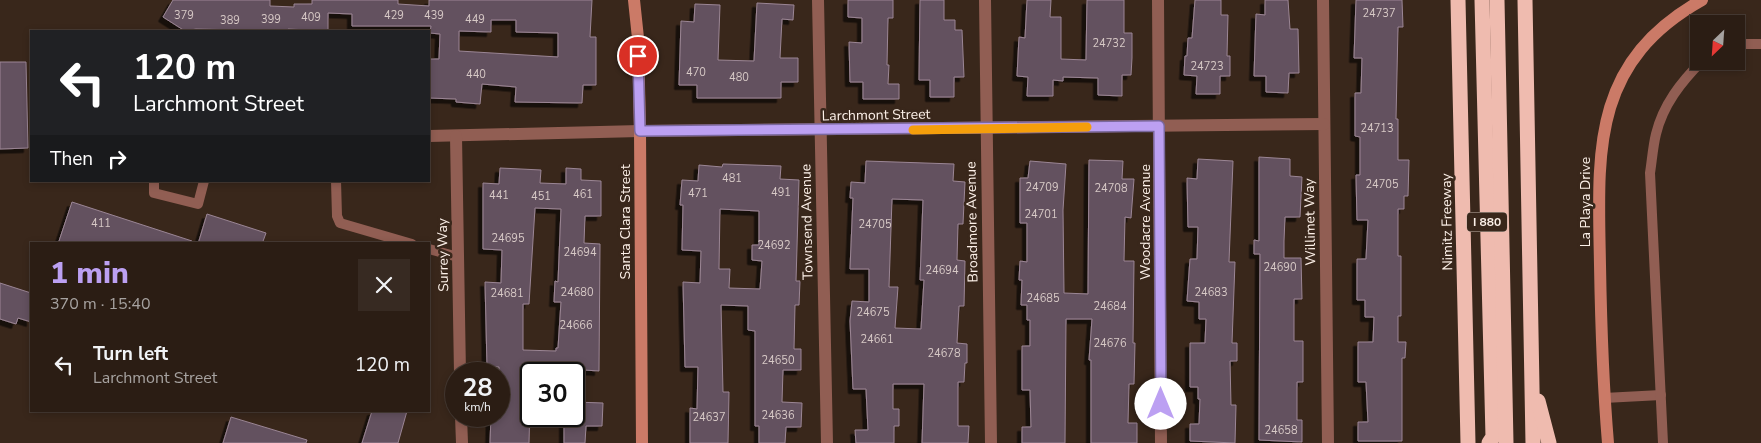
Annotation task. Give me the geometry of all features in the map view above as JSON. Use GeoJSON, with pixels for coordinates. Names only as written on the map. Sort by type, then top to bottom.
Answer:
{"type":"FeatureCollection","features":[{"type":"Feature","properties":{"kind":"highway","name":"Nimitz Freeway"},"geometry":{"type":"LineString","coordinates":[[1458,0],[1468,443]]}},
{"type":"Feature","properties":{"kind":"highway","name":"I 880"},"geometry":{"type":"LineString","coordinates":[[1482,0],[1492,437],[1490,443]]}},
{"type":"Feature","properties":{"kind":"highway","name":"I 880"},"geometry":{"type":"LineString","coordinates":[[1497,0],[1506,443]]}},
{"type":"Feature","properties":{"kind":"highway"},"geometry":{"type":"LineString","coordinates":[[1525,0],[1533,443]]}},
{"type":"Feature","properties":{"kind":"highway"},"geometry":{"type":"LineString","coordinates":[[1532,377],[1549,443]]}},
{"type":"Feature","properties":{"kind":"main road","name":"Santa Clara Street"},"geometry":{"type":"LineString","coordinates":[[634,0],[638,38],[640,131],[642,443]]}},
{"type":"Feature","properties":{"kind":"main road","name":"La Playa Drive"},"geometry":{"type":"LineString","coordinates":[[1608,443],[1604,398],[1599,179],[1604,128],[1619,86],[1642,49],[1667,24],[1702,0]]}},
{"type":"Feature","properties":{"kind":"street","name":"Townsend Avenue"},"geometry":{"type":"LineString","coordinates":[[818,0],[827,443]]}},
{"type":"Feature","properties":{"kind":"street","name":"Broadmore Avenue"},"geometry":{"type":"LineString","coordinates":[[985,0],[991,443]]}},
{"type":"Feature","properties":{"kind":"street","name":"Woodacre Avenue"},"geometry":{"type":"LineString","coordinates":[[1158,0],[1161,443]]}},
{"type":"Feature","properties":{"kind":"street","name":"Willimet Way"},"geometry":{"type":"LineString","coordinates":[[1323,0],[1328,443]]}},
{"type":"Feature","properties":{"kind":"street","name":"Larchmont Street"},"geometry":{"type":"LineString","coordinates":[[430,136],[640,131],[820,131],[1324,124]]}},
{"type":"Feature","properties":{"kind":"street","name":"Surrey Way"},"geometry":{"type":"LineString","coordinates":[[456,136],[460,362]]}},
{"type":"Feature","properties":{"kind":"street"},"geometry":{"type":"LineString","coordinates":[[461,427],[462,443]]}},
{"type":"Feature","properties":{"kind":"lane"},"geometry":{"type":"LineString","coordinates":[[1745,44],[1761,44]]}},
{"type":"Feature","properties":{"kind":"lane"},"geometry":{"type":"LineString","coordinates":[[1663,443],[1650,173],[1656,133],[1668,103],[1684,79],[1693,70]]}},
{"type":"Feature","properties":{"kind":"lane"},"geometry":{"type":"LineString","coordinates":[[154,182],[154,192],[198,204],[204,182]]}},
{"type":"Feature","properties":{"kind":"lane"},"geometry":{"type":"LineString","coordinates":[[336,182],[337,216],[340,223],[405,242]]}},
{"type":"Feature","properties":{"kind":"lane"},"geometry":{"type":"LineString","coordinates":[[430,248],[458,257]]}},
{"type":"Feature","properties":{"kind":"lane"},"geometry":{"type":"LineString","coordinates":[[1604,398],[1661,396]]}},
{"type":"Feature","properties":{"kind":"building"},"geometry":{"type":"Polygon","coordinates":[[[173,0],[270,0],[270,6],[294,7],[294,4],[312,4],[312,0],[398,0],[398,4],[429,6],[429,0],[592,0],[590,37],[596,37],[596,85],[583,85],[582,103],[515,102],[516,87],[482,84],[480,104],[456,102],[456,99],[430,98],[430,59],[439,59],[440,34],[430,33],[431,26],[352,26],[352,14],[328,13],[328,30],[183,30],[163,17],[173,0]],[[491,20],[491,32],[459,31],[459,51],[558,57],[558,33],[516,32],[516,20],[491,20]]]}},
{"type":"Feature","properties":{"kind":"building"},"geometry":{"type":"Polygon","coordinates":[[[848,0],[893,0],[893,18],[888,18],[888,84],[899,84],[899,99],[863,99],[863,82],[850,82],[849,42],[862,43],[862,18],[848,17],[848,0]]]}},
{"type":"Feature","properties":{"kind":"building"},"geometry":{"type":"Polygon","coordinates":[[[920,0],[944,0],[944,20],[955,20],[955,30],[962,30],[964,77],[954,77],[954,97],[930,97],[930,80],[919,80],[920,0]]]}},
{"type":"Feature","properties":{"kind":"building"},"geometry":{"type":"Polygon","coordinates":[[[1027,0],[1051,0],[1050,17],[1061,17],[1061,59],[1086,60],[1087,0],[1124,0],[1124,33],[1132,33],[1132,58],[1131,75],[1122,75],[1122,96],[1098,95],[1098,78],[1063,77],[1063,81],[1053,80],[1053,96],[1027,96],[1028,77],[1017,76],[1019,37],[1025,38],[1027,0]]]}},
{"type":"Feature","properties":{"kind":"building"},"geometry":{"type":"Polygon","coordinates":[[[1195,0],[1221,0],[1221,15],[1228,15],[1227,56],[1230,56],[1230,76],[1220,76],[1220,94],[1196,94],[1197,76],[1184,75],[1188,38],[1192,38],[1195,0]]]}},
{"type":"Feature","properties":{"kind":"building"},"geometry":{"type":"Polygon","coordinates":[[[1265,0],[1288,0],[1290,29],[1298,29],[1299,73],[1289,73],[1288,93],[1266,92],[1266,76],[1254,76],[1256,14],[1265,15],[1265,0]]]}},
{"type":"Feature","properties":{"kind":"building"},"geometry":{"type":"Polygon","coordinates":[[[1356,0],[1402,0],[1403,27],[1398,27],[1396,119],[1398,119],[1398,160],[1409,160],[1408,196],[1404,196],[1404,209],[1398,209],[1398,256],[1401,256],[1401,316],[1398,316],[1398,342],[1406,342],[1405,358],[1402,358],[1402,441],[1358,441],[1358,422],[1368,422],[1366,382],[1358,382],[1358,342],[1373,342],[1374,317],[1365,317],[1365,300],[1357,300],[1357,259],[1366,259],[1368,220],[1357,220],[1356,175],[1360,175],[1360,137],[1355,136],[1355,93],[1361,93],[1362,58],[1354,58],[1356,0]]]}},
{"type":"Feature","properties":{"kind":"building"},"geometry":{"type":"Polygon","coordinates":[[[757,3],[794,5],[793,20],[782,19],[780,58],[798,58],[798,82],[781,82],[781,98],[697,98],[697,85],[679,85],[681,21],[694,22],[695,4],[720,5],[718,60],[754,61],[757,3]]]}},
{"type":"Feature","properties":{"kind":"building"},"geometry":{"type":"Polygon","coordinates":[[[0,62],[26,62],[28,148],[0,149],[0,62]]]}},
{"type":"Feature","properties":{"kind":"building"},"geometry":{"type":"Polygon","coordinates":[[[1259,157],[1290,159],[1290,176],[1302,177],[1300,217],[1285,217],[1284,258],[1301,258],[1302,299],[1294,299],[1294,341],[1303,341],[1303,382],[1297,382],[1297,420],[1302,420],[1302,442],[1259,440],[1260,254],[1254,254],[1254,240],[1259,241],[1259,157]]]}},
{"type":"Feature","properties":{"kind":"building"},"geometry":{"type":"Polygon","coordinates":[[[1198,159],[1233,161],[1229,262],[1235,262],[1232,343],[1237,343],[1237,361],[1230,361],[1231,405],[1236,405],[1235,443],[1190,441],[1190,424],[1199,424],[1200,399],[1198,399],[1198,387],[1190,387],[1190,343],[1205,343],[1206,319],[1199,319],[1199,302],[1187,301],[1190,259],[1197,259],[1198,227],[1188,227],[1187,178],[1197,179],[1198,159]]]}},
{"type":"Feature","properties":{"kind":"building"},"geometry":{"type":"Polygon","coordinates":[[[1089,160],[1123,161],[1122,179],[1134,179],[1131,218],[1125,217],[1124,261],[1134,261],[1134,384],[1129,384],[1128,423],[1137,423],[1137,443],[1091,443],[1091,360],[1089,360],[1092,319],[1066,319],[1065,443],[1022,443],[1022,427],[1031,427],[1030,390],[1022,390],[1022,346],[1030,346],[1030,320],[1027,320],[1027,305],[1021,305],[1022,280],[1019,280],[1020,261],[1027,262],[1027,223],[1020,223],[1020,178],[1028,178],[1030,161],[1066,164],[1063,210],[1064,293],[1088,294],[1089,160]]]}},
{"type":"Feature","properties":{"kind":"building"},"geometry":{"type":"Polygon","coordinates":[[[866,161],[954,164],[953,181],[965,182],[963,224],[958,224],[957,260],[965,261],[964,306],[959,306],[957,343],[967,344],[964,382],[958,382],[958,426],[969,426],[968,443],[922,443],[924,384],[893,384],[893,409],[899,409],[899,426],[894,426],[894,443],[856,443],[855,430],[868,430],[866,389],[853,389],[850,321],[852,301],[869,302],[869,269],[850,269],[853,198],[850,198],[851,182],[865,183],[866,161]],[[892,199],[889,287],[898,287],[895,328],[921,329],[924,280],[920,280],[923,200],[892,199]]]}},
{"type":"Feature","properties":{"kind":"building"},"geometry":{"type":"Polygon","coordinates":[[[723,164],[781,166],[780,179],[799,180],[796,281],[800,281],[799,305],[795,305],[794,349],[801,349],[801,370],[783,370],[782,402],[802,403],[801,427],[786,427],[785,443],[759,443],[759,426],[755,426],[755,331],[748,330],[748,306],[721,305],[723,392],[729,392],[728,443],[690,443],[690,408],[697,409],[698,367],[685,367],[683,282],[700,283],[701,251],[682,250],[683,205],[680,205],[682,180],[698,181],[699,165],[722,167],[723,164]],[[720,209],[719,269],[730,269],[729,288],[760,289],[762,261],[752,260],[752,245],[759,245],[759,211],[720,209]]]}},
{"type":"Feature","properties":{"kind":"building"},"geometry":{"type":"Polygon","coordinates":[[[500,168],[541,170],[540,183],[566,184],[566,168],[581,169],[581,180],[601,181],[601,216],[585,216],[584,243],[600,244],[599,371],[585,370],[585,362],[520,362],[520,427],[529,427],[529,443],[490,443],[491,427],[510,427],[510,362],[487,362],[485,282],[501,283],[502,250],[483,249],[483,183],[499,184],[500,168]],[[535,208],[529,304],[523,304],[523,350],[556,351],[556,348],[558,348],[561,302],[554,302],[555,281],[558,282],[561,209],[535,208]]]}},
{"type":"Feature","properties":{"kind":"building"},"geometry":{"type":"Polygon","coordinates":[[[72,202],[192,241],[192,242],[59,242],[72,202]]]}},
{"type":"Feature","properties":{"kind":"building"},"geometry":{"type":"Polygon","coordinates":[[[207,214],[266,233],[263,242],[199,242],[207,214]]]}},
{"type":"Feature","properties":{"kind":"building"},"geometry":{"type":"Polygon","coordinates":[[[0,283],[30,293],[30,322],[18,318],[16,324],[0,319],[0,283]]]}},
{"type":"Feature","properties":{"kind":"building"},"geometry":{"type":"Polygon","coordinates":[[[585,402],[603,403],[602,426],[586,426],[585,443],[564,443],[564,427],[585,427],[585,402]]]}},
{"type":"Feature","properties":{"kind":"building"},"geometry":{"type":"Polygon","coordinates":[[[372,412],[407,412],[398,443],[362,443],[372,412]]]}},
{"type":"Feature","properties":{"kind":"building"},"geometry":{"type":"Polygon","coordinates":[[[231,417],[307,440],[306,443],[223,443],[231,417]]]}},
{"type":"Feature","properties":{"kind":"slow traffic"},"geometry":{"type":"LineString","coordinates":[[913,130],[1087,127]]}},
{"type":"Feature","properties":{"kind":"route"},"geometry":{"type":"LineString","coordinates":[[638,56],[640,131],[820,131],[1159,126],[1161,404]]}}]}
